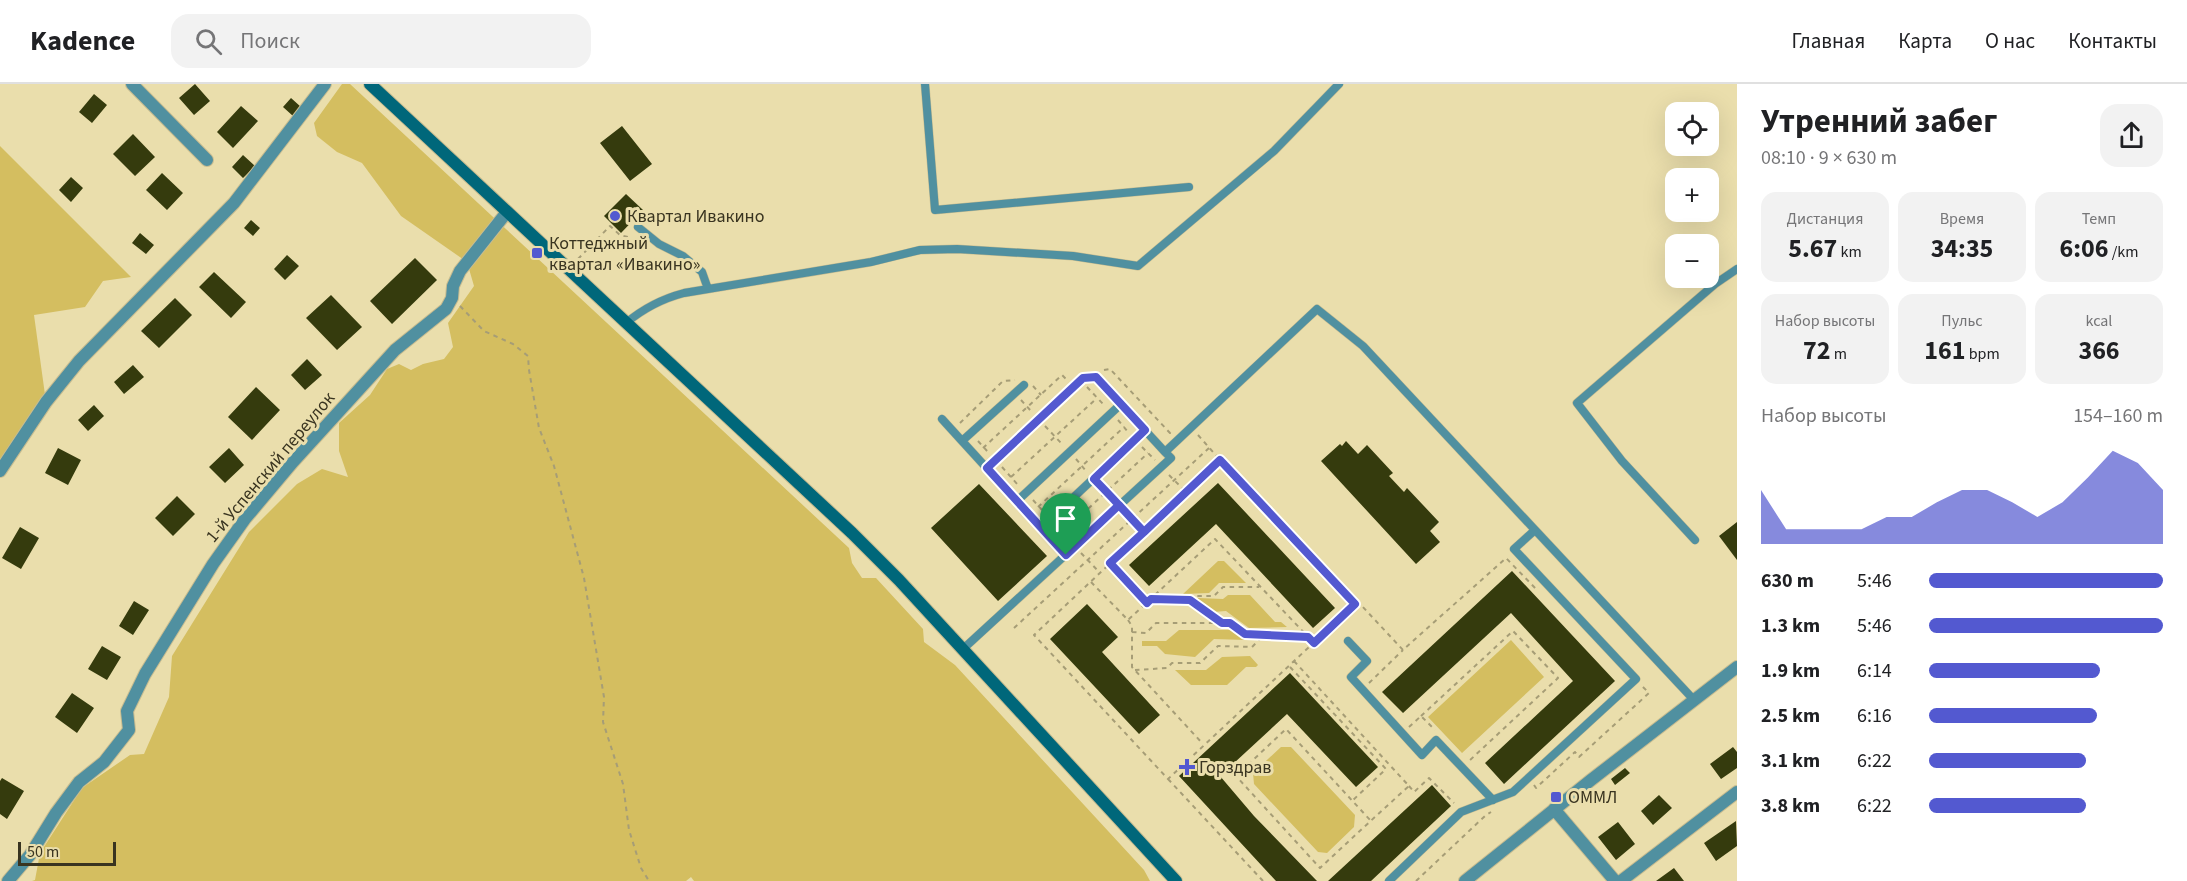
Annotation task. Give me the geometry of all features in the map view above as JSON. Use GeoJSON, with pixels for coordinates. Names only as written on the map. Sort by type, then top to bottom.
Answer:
{"type":"FeatureCollection","features":[{"type":"Feature","properties":{"kind":"main road"},"geometry":{"type":"LineString","coordinates":[[370,84],[899,579],[1176,881]]}},
{"type":"Feature","properties":{"kind":"street"},"geometry":{"type":"LineString","coordinates":[[132,84],[207,160]]}},
{"type":"Feature","properties":{"kind":"street"},"geometry":{"type":"LineString","coordinates":[[0,471],[46,402],[79,362],[234,203],[325,84]]}},
{"type":"Feature","properties":{"kind":"street","name":"1-й Успенский переулок"},"geometry":{"type":"LineString","coordinates":[[8,881],[30,855],[56,813],[79,782],[104,762],[129,730],[127,711],[145,674],[213,564],[244,519],[395,350],[446,309],[452,298],[453,286],[460,271],[507,212]]}},
{"type":"Feature","properties":{"kind":"street"},"geometry":{"type":"LineString","coordinates":[[1465,881],[1737,667]]}},
{"type":"Feature","properties":{"kind":"street"},"geometry":{"type":"LineString","coordinates":[[1621,881],[1737,792]]}},
{"type":"Feature","properties":{"kind":"street"},"geometry":{"type":"LineString","coordinates":[[1554,809],[1615,881]]}},
{"type":"Feature","properties":{"kind":"lane"},"geometry":{"type":"LineString","coordinates":[[925,84],[935,210],[1189,187]]}},
{"type":"Feature","properties":{"kind":"lane"},"geometry":{"type":"LineString","coordinates":[[626,323],[662,299],[708,289],[871,262],[920,250],[957,249],[1073,256],[1138,266],[1274,151],[1340,84]]}},
{"type":"Feature","properties":{"kind":"lane"},"geometry":{"type":"LineString","coordinates":[[638,227],[659,244],[682,255],[702,272],[708,289]]}},
{"type":"Feature","properties":{"kind":"lane"},"geometry":{"type":"LineString","coordinates":[[1695,540],[1622,461],[1577,403],[1715,284],[1737,269]]}},
{"type":"Feature","properties":{"kind":"lane"},"geometry":{"type":"LineString","coordinates":[[1165,452],[1317,309],[1363,346],[1694,700]]}},
{"type":"Feature","properties":{"kind":"lane"},"geometry":{"type":"LineString","coordinates":[[963,649],[1171,458],[1096,377],[1083,378],[987,468]]}},
{"type":"Feature","properties":{"kind":"lane"},"geometry":{"type":"LineString","coordinates":[[962,441],[1024,385]]}},
{"type":"Feature","properties":{"kind":"lane"},"geometry":{"type":"LineString","coordinates":[[1017,501],[1121,404]]}},
{"type":"Feature","properties":{"kind":"lane"},"geometry":{"type":"LineString","coordinates":[[942,420],[1066,555]]}},
{"type":"Feature","properties":{"kind":"lane"},"geometry":{"type":"LineString","coordinates":[[1041,528],[1145,430]]}},
{"type":"Feature","properties":{"kind":"lane"},"geometry":{"type":"LineString","coordinates":[[1389,881],[1461,812],[1513,792],[1636,679],[1514,549],[1534,530]]}},
{"type":"Feature","properties":{"kind":"lane"},"geometry":{"type":"LineString","coordinates":[[1348,641],[1367,661],[1351,677],[1359,686],[1422,754],[1436,740],[1493,800]]}},
{"type":"Feature","properties":{"kind":"path"},"geometry":{"type":"LineString","coordinates":[[578,259],[610,226],[620,235],[628,237],[638,227]]}},
{"type":"Feature","properties":{"kind":"path"},"geometry":{"type":"LineString","coordinates":[[452,298],[484,331],[513,344],[528,356],[539,428],[554,466],[585,579],[604,697],[603,722],[623,784],[629,830],[641,868],[649,881]]}},
{"type":"Feature","properties":{"kind":"path"},"geometry":{"type":"LineString","coordinates":[[1002,485],[1097,397],[1120,379]]}},
{"type":"Feature","properties":{"kind":"path"},"geometry":{"type":"LineString","coordinates":[[1015,393],[1144,532]]}},
{"type":"Feature","properties":{"kind":"path"},"geometry":{"type":"LineString","coordinates":[[1029,515],[1145,407]]}},
{"type":"Feature","properties":{"kind":"path"},"geometry":{"type":"LineString","coordinates":[[1053,541],[1170,433]]}},
{"type":"Feature","properties":{"kind":"path"},"geometry":{"type":"LineString","coordinates":[[1014,628],[1209,447]]}},
{"type":"Feature","properties":{"kind":"path"},"geometry":{"type":"LineString","coordinates":[[1263,881],[1034,635],[1220,460],[1355,604],[1361,605],[1403,650]]}},
{"type":"Feature","properties":{"kind":"path"},"geometry":{"type":"LineString","coordinates":[[1128,620],[1215,539],[1314,643]]}},
{"type":"Feature","properties":{"kind":"path"},"geometry":{"type":"LineString","coordinates":[[1369,683],[1506,558],[1538,591]]}},
{"type":"Feature","properties":{"kind":"path"},"geometry":{"type":"LineString","coordinates":[[1110,563],[1147,603]]}},
{"type":"Feature","properties":{"kind":"path"},"geometry":{"type":"LineString","coordinates":[[1091,582],[1132,626],[1132,667],[1204,745]]}},
{"type":"Feature","properties":{"kind":"path"},"geometry":{"type":"LineString","coordinates":[[1190,600],[1194,596],[1214,597],[1223,587],[1261,587]]}},
{"type":"Feature","properties":{"kind":"path"},"geometry":{"type":"LineString","coordinates":[[1151,599],[1190,600],[1222,623]]}},
{"type":"Feature","properties":{"kind":"path"},"geometry":{"type":"LineString","coordinates":[[1168,779],[1355,604]]}},
{"type":"Feature","properties":{"kind":"path"},"geometry":{"type":"LineString","coordinates":[[1132,632],[1146,633],[1156,623],[1230,623],[1245,634],[1308,637]]}},
{"type":"Feature","properties":{"kind":"path"},"geometry":{"type":"LineString","coordinates":[[1409,727],[1513,631],[1558,678],[1466,763]]}},
{"type":"Feature","properties":{"kind":"path"},"geometry":{"type":"LineString","coordinates":[[1135,670],[1167,668],[1172,663],[1200,663],[1218,646],[1252,647],[1263,635]]}},
{"type":"Feature","properties":{"kind":"path"},"geometry":{"type":"LineString","coordinates":[[1294,661],[1414,792],[1429,778],[1456,806],[1454,809]]}},
{"type":"Feature","properties":{"kind":"path"},"geometry":{"type":"LineString","coordinates":[[1289,666],[1386,769],[1352,801]]}},
{"type":"Feature","properties":{"kind":"path"},"geometry":{"type":"LineString","coordinates":[[1421,716],[1436,732]]}},
{"type":"Feature","properties":{"kind":"path"},"geometry":{"type":"LineString","coordinates":[[1371,821],[1286,729],[1236,776],[1320,868],[1409,786]]}},
{"type":"Feature","properties":{"kind":"shaded area"},"geometry":{"type":"Polygon","coordinates":[[[342,84],[350,84],[849,548],[852,563],[862,578],[876,578],[923,629],[924,642],[955,665],[1144,870],[1150,881],[694,881],[691,877],[686,881],[32,881],[35,880],[40,853],[82,788],[130,755],[144,754],[169,697],[172,656],[249,532],[297,484],[322,469],[348,477],[339,451],[339,423],[370,395],[387,369],[399,364],[411,370],[423,364],[444,359],[453,347],[448,323],[474,286],[467,262],[401,216],[362,163],[337,152],[317,136],[314,123],[342,84]]]}},
{"type":"Feature","properties":{"kind":"shaded area"},"geometry":{"type":"Polygon","coordinates":[[[0,146],[131,277],[103,281],[85,307],[34,315],[46,402],[0,467],[0,146]]]}},
{"type":"Feature","properties":{"kind":"shaded area"},"geometry":{"type":"Polygon","coordinates":[[[1218,561],[1224,561],[1246,583],[1219,583],[1209,593],[1183,594],[1218,561]]]}},
{"type":"Feature","properties":{"kind":"shaded area"},"geometry":{"type":"Polygon","coordinates":[[[1228,595],[1250,595],[1275,622],[1281,622],[1287,627],[1249,628],[1226,611],[1213,612],[1198,601],[1198,598],[1223,599],[1228,595]]]}},
{"type":"Feature","properties":{"kind":"shaded area"},"geometry":{"type":"Polygon","coordinates":[[[1179,630],[1232,630],[1246,640],[1214,639],[1195,657],[1165,654],[1157,646],[1142,646],[1142,641],[1166,641],[1179,630]]]}},
{"type":"Feature","properties":{"kind":"shaded area"},"geometry":{"type":"Polygon","coordinates":[[[1511,640],[1544,677],[1462,753],[1428,717],[1511,640]]]}},
{"type":"Feature","properties":{"kind":"shaded area"},"geometry":{"type":"Polygon","coordinates":[[[1250,656],[1258,665],[1246,667],[1227,685],[1191,685],[1175,670],[1206,670],[1222,657],[1250,656]]]}},
{"type":"Feature","properties":{"kind":"shaded area"},"geometry":{"type":"Polygon","coordinates":[[[1281,747],[1291,747],[1355,815],[1354,827],[1327,853],[1318,852],[1254,784],[1253,773],[1281,747]]]}},
{"type":"Feature","properties":{"kind":"building"},"geometry":{"type":"Polygon","coordinates":[[[195,84],[210,101],[194,115],[179,98],[195,84]]]}},
{"type":"Feature","properties":{"kind":"building"},"geometry":{"type":"Polygon","coordinates":[[[94,94],[107,105],[92,123],[79,112],[94,94]]]}},
{"type":"Feature","properties":{"kind":"building"},"geometry":{"type":"Polygon","coordinates":[[[291,98],[301,107],[293,116],[283,107],[291,98]]]}},
{"type":"Feature","properties":{"kind":"building"},"geometry":{"type":"Polygon","coordinates":[[[241,106],[258,121],[233,148],[217,132],[241,106]]]}},
{"type":"Feature","properties":{"kind":"building"},"geometry":{"type":"Polygon","coordinates":[[[622,126],[652,164],[630,181],[600,143],[622,126]]]}},
{"type":"Feature","properties":{"kind":"building"},"geometry":{"type":"Polygon","coordinates":[[[133,134],[155,157],[135,176],[113,154],[133,134]]]}},
{"type":"Feature","properties":{"kind":"building"},"geometry":{"type":"Polygon","coordinates":[[[243,155],[255,166],[243,178],[232,167],[243,155]]]}},
{"type":"Feature","properties":{"kind":"building"},"geometry":{"type":"Polygon","coordinates":[[[162,173],[183,193],[167,210],[146,190],[162,173]]]}},
{"type":"Feature","properties":{"kind":"building"},"geometry":{"type":"Polygon","coordinates":[[[71,177],[83,188],[71,202],[59,190],[71,177]]]}},
{"type":"Feature","properties":{"kind":"building"},"geometry":{"type":"Polygon","coordinates":[[[626,194],[643,210],[621,233],[604,216],[626,194]]]}},
{"type":"Feature","properties":{"kind":"building"},"geometry":{"type":"Polygon","coordinates":[[[251,220],[260,228],[253,236],[244,228],[251,220]]]}},
{"type":"Feature","properties":{"kind":"building"},"geometry":{"type":"Polygon","coordinates":[[[140,233],[154,245],[146,254],[132,243],[140,233]]]}},
{"type":"Feature","properties":{"kind":"building"},"geometry":{"type":"Polygon","coordinates":[[[287,255],[299,266],[285,280],[274,269],[287,255]]]}},
{"type":"Feature","properties":{"kind":"building"},"geometry":{"type":"Polygon","coordinates":[[[415,258],[437,280],[392,324],[370,301],[415,258]]]}},
{"type":"Feature","properties":{"kind":"building"},"geometry":{"type":"Polygon","coordinates":[[[214,272],[246,302],[231,318],[199,287],[214,272]]]}},
{"type":"Feature","properties":{"kind":"building"},"geometry":{"type":"Polygon","coordinates":[[[331,295],[362,327],[337,350],[306,318],[331,295]]]}},
{"type":"Feature","properties":{"kind":"building"},"geometry":{"type":"Polygon","coordinates":[[[175,298],[192,315],[159,348],[141,331],[175,298]]]}},
{"type":"Feature","properties":{"kind":"building"},"geometry":{"type":"Polygon","coordinates":[[[307,359],[322,375],[305,390],[291,375],[307,359]]]}},
{"type":"Feature","properties":{"kind":"building"},"geometry":{"type":"Polygon","coordinates":[[[133,365],[144,377],[124,394],[114,382],[133,365]]]}},
{"type":"Feature","properties":{"kind":"building"},"geometry":{"type":"Polygon","coordinates":[[[256,387],[280,410],[252,440],[228,417],[256,387]]]}},
{"type":"Feature","properties":{"kind":"building"},"geometry":{"type":"Polygon","coordinates":[[[94,405],[104,416],[88,431],[78,420],[94,405]]]}},
{"type":"Feature","properties":{"kind":"building"},"geometry":{"type":"Polygon","coordinates":[[[1346,441],[1358,454],[1367,445],[1393,473],[1389,476],[1404,492],[1407,488],[1439,522],[1430,531],[1440,542],[1416,564],[1321,461],[1346,441]]]}},
{"type":"Feature","properties":{"kind":"building"},"geometry":{"type":"Polygon","coordinates":[[[58,448],[81,460],[68,485],[45,473],[58,448]]]}},
{"type":"Feature","properties":{"kind":"building"},"geometry":{"type":"Polygon","coordinates":[[[229,448],[244,465],[225,483],[209,467],[229,448]]]}},
{"type":"Feature","properties":{"kind":"building"},"geometry":{"type":"Polygon","coordinates":[[[1218,483],[1335,608],[1313,628],[1216,524],[1149,586],[1129,565],[1218,483]]]}},
{"type":"Feature","properties":{"kind":"building"},"geometry":{"type":"Polygon","coordinates":[[[979,484],[1047,556],[998,601],[931,528],[979,484]]]}},
{"type":"Feature","properties":{"kind":"building"},"geometry":{"type":"Polygon","coordinates":[[[177,496],[195,514],[173,536],[155,518],[177,496]]]}},
{"type":"Feature","properties":{"kind":"building"},"geometry":{"type":"Polygon","coordinates":[[[1737,522],[1737,560],[1719,536],[1737,522]]]}},
{"type":"Feature","properties":{"kind":"building"},"geometry":{"type":"Polygon","coordinates":[[[20,527],[39,538],[21,569],[2,558],[20,527]]]}},
{"type":"Feature","properties":{"kind":"building"},"geometry":{"type":"Polygon","coordinates":[[[1512,571],[1615,681],[1504,784],[1485,763],[1573,681],[1511,613],[1403,713],[1382,692],[1512,571]]]}},
{"type":"Feature","properties":{"kind":"building"},"geometry":{"type":"Polygon","coordinates":[[[134,601],[149,610],[133,635],[119,626],[134,601]]]}},
{"type":"Feature","properties":{"kind":"building"},"geometry":{"type":"Polygon","coordinates":[[[1087,604],[1118,637],[1102,652],[1160,715],[1139,734],[1050,639],[1087,604]]]}},
{"type":"Feature","properties":{"kind":"building"},"geometry":{"type":"Polygon","coordinates":[[[102,646],[121,657],[107,680],[88,669],[102,646]]]}},
{"type":"Feature","properties":{"kind":"building"},"geometry":{"type":"Polygon","coordinates":[[[1290,673],[1378,767],[1356,787],[1287,714],[1220,776],[1254,816],[1317,881],[1276,881],[1179,776],[1290,673]]]}},
{"type":"Feature","properties":{"kind":"building"},"geometry":{"type":"Polygon","coordinates":[[[72,693],[94,708],[77,733],[55,717],[72,693]]]}},
{"type":"Feature","properties":{"kind":"building"},"geometry":{"type":"Polygon","coordinates":[[[1733,747],[1737,752],[1737,768],[1721,779],[1710,764],[1733,747]]]}},
{"type":"Feature","properties":{"kind":"building"},"geometry":{"type":"Polygon","coordinates":[[[1625,768],[1630,773],[1615,785],[1611,779],[1625,768]]]}},
{"type":"Feature","properties":{"kind":"building"},"geometry":{"type":"Polygon","coordinates":[[[2,778],[24,791],[7,819],[0,814],[0,781],[2,778]]]}},
{"type":"Feature","properties":{"kind":"building"},"geometry":{"type":"Polygon","coordinates":[[[1432,785],[1451,806],[1371,881],[1328,881],[1432,785]]]}},
{"type":"Feature","properties":{"kind":"building"},"geometry":{"type":"Polygon","coordinates":[[[1659,795],[1672,808],[1653,825],[1641,811],[1659,795]]]}},
{"type":"Feature","properties":{"kind":"building"},"geometry":{"type":"Polygon","coordinates":[[[1736,821],[1737,846],[1716,861],[1704,843],[1736,821]]]}},
{"type":"Feature","properties":{"kind":"building"},"geometry":{"type":"Polygon","coordinates":[[[1618,822],[1635,844],[1616,860],[1598,837],[1618,822]]]}},
{"type":"Feature","properties":{"kind":"building"},"geometry":{"type":"Polygon","coordinates":[[[1674,868],[1684,881],[1656,881],[1674,868]]]}},
{"type":"Feature","properties":{"kind":"place","name":"Квартал Ивакино"},"geometry":{"type":"Point","coordinates":[615,216]}},
{"type":"Feature","properties":{"kind":"place","name":"Коттеджный квартал «Ивакино»"},"geometry":{"type":"Point","coordinates":[537,253]}},
{"type":"Feature","properties":{"kind":"place","name":"Горздрав"},"geometry":{"type":"Point","coordinates":[1187,767]}},
{"type":"Feature","properties":{"kind":"place","name":"ОММЛ"},"geometry":{"type":"Point","coordinates":[1556,797]}},
{"type":"Feature","properties":{"kind":"route"},"geometry":{"type":"LineString","coordinates":[[1066,555],[987,468],[1083,378],[1096,377],[1145,430],[1094,479],[1119,505],[1132,519],[1144,532],[1220,460],[1355,604],[1314,643],[1308,637],[1245,634],[1230,623],[1222,623],[1190,600],[1151,599],[1147,603],[1110,563],[1144,532],[1119,505],[1066,555]]}}]}
